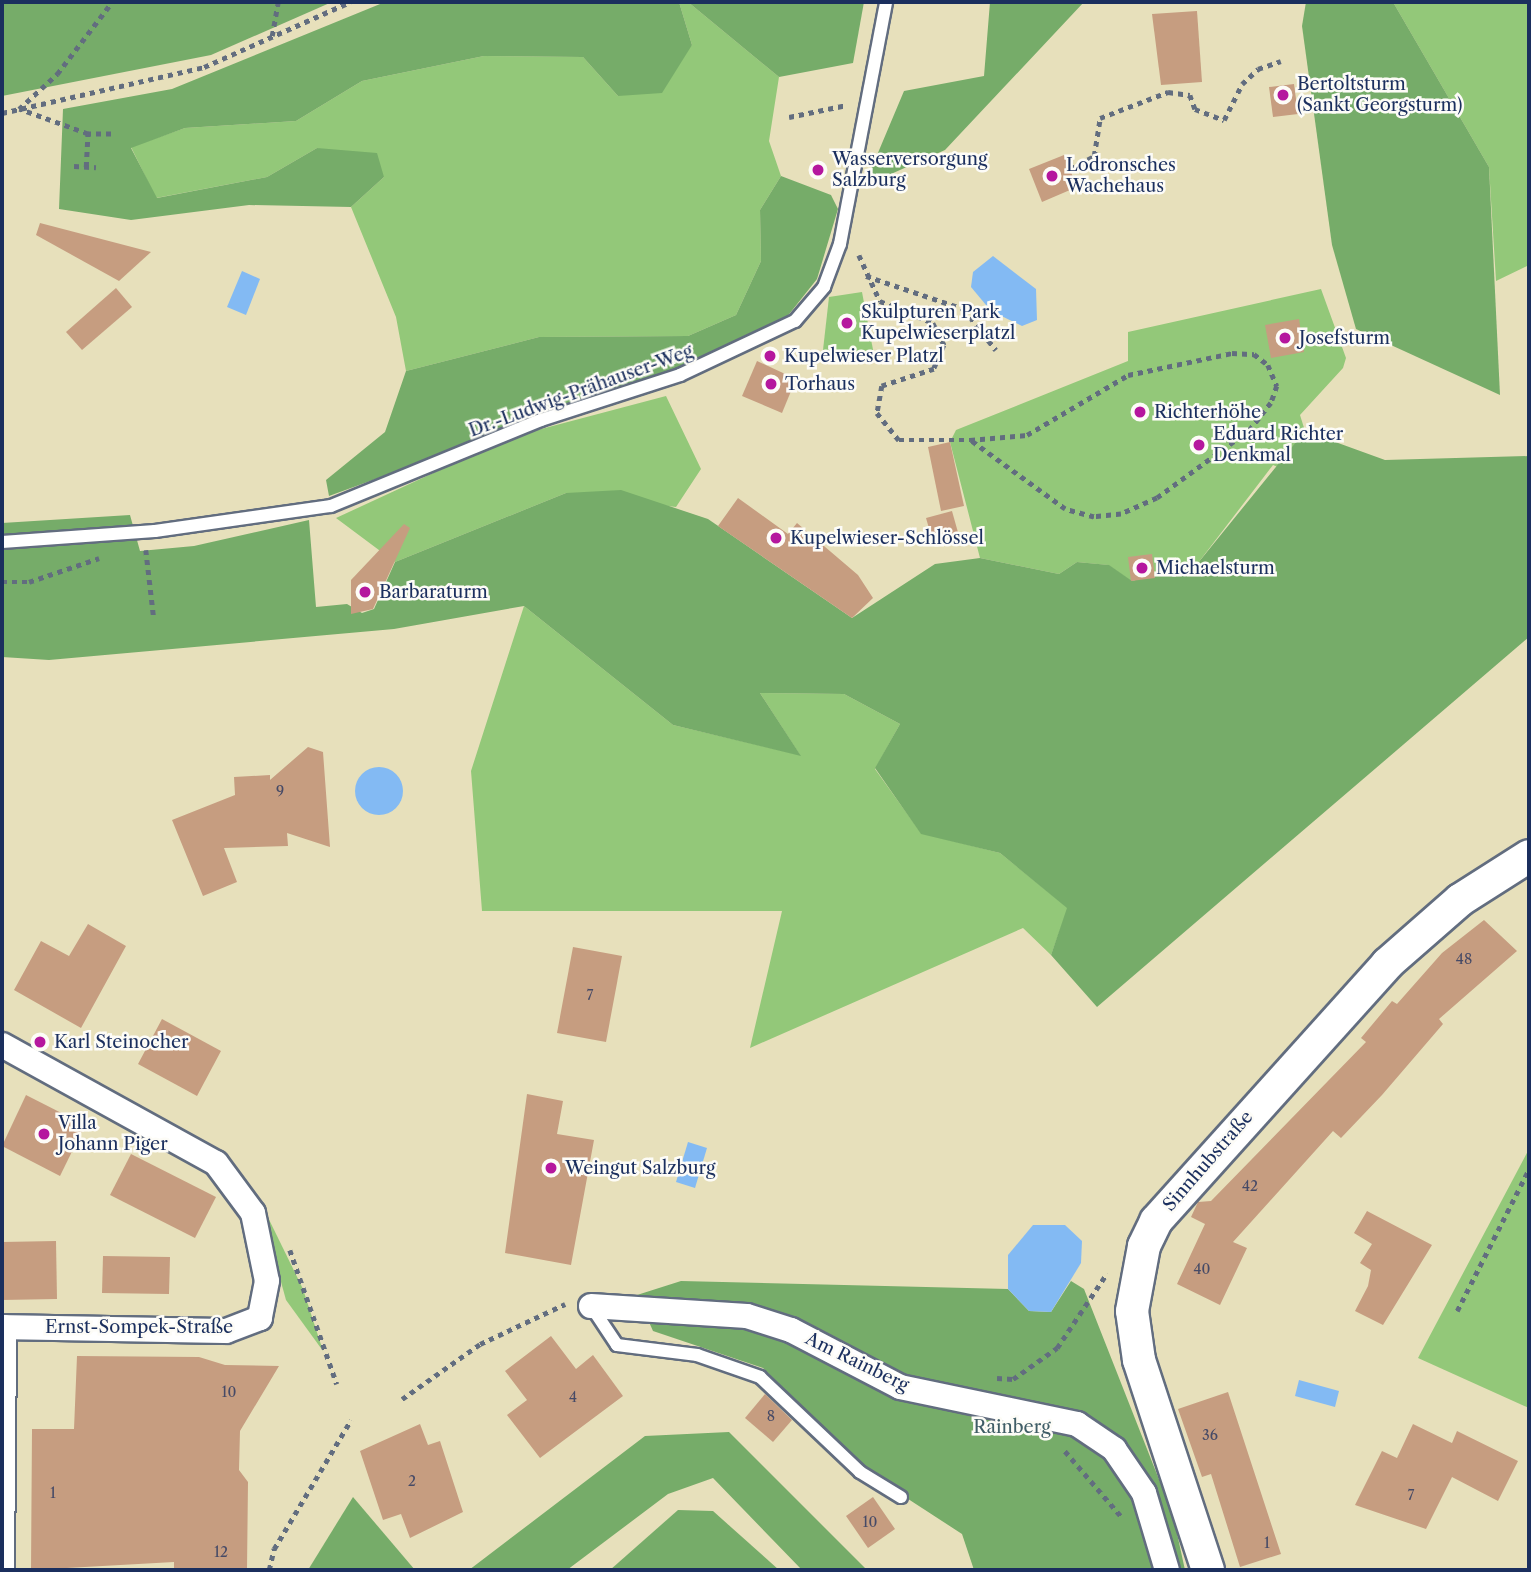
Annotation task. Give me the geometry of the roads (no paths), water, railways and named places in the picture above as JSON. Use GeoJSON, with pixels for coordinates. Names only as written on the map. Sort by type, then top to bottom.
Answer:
{"type":"FeatureCollection","features":[{"type":"Feature","properties":{"kind":"street","name":"Sinnhubstraße"},"geometry":{"type":"LineString","coordinates":[[1208,1570],[1139,1360],[1132,1311],[1143,1246],[1156,1221],[1387,964],[1460,900],[1529,856]]}},
{"type":"Feature","properties":{"kind":"street","name":"Ernst-Sompek-Straße"},"geometry":{"type":"LineString","coordinates":[[2,1045],[216,1163],[246,1201],[260,1233],[267,1307],[248,1325],[226,1331],[3,1327]]}},
{"type":"Feature","properties":{"kind":"street","name":"Am Rainberg"},"geometry":{"type":"LineString","coordinates":[[591,1306],[747,1316],[791,1330],[900,1387],[1077,1424],[1114,1449],[1143,1493],[1165,1559]]}},
{"type":"Feature","properties":{"kind":"street"},"geometry":{"type":"LineString","coordinates":[[2,1570],[3,1327]]}},
{"type":"Feature","properties":{"kind":"lane","name":"Dr.-Ludwig-Prähauser-Weg"},"geometry":{"type":"LineString","coordinates":[[2,542],[146,532],[331,506],[541,420],[680,375],[795,321],[824,287],[839,244],[870,100],[886,2]]}},
{"type":"Feature","properties":{"kind":"lane"},"geometry":{"type":"LineString","coordinates":[[591,1306],[617,1345],[697,1355],[760,1377],[860,1472],[901,1497]]}},
{"type":"Feature","properties":{"kind":"water"},"geometry":{"type":"Polygon","coordinates":[[[993,256],[1036,289],[1037,320],[1022,326],[991,311],[971,287],[973,272],[993,256]]]}},
{"type":"Feature","properties":{"kind":"water"},"geometry":{"type":"Polygon","coordinates":[[[242,271],[260,279],[246,315],[227,307],[242,271]]]}},
{"type":"Feature","properties":{"kind":"water"},"geometry":{"type":"Polygon","coordinates":[[[379,767],[396,774],[403,791],[396,808],[379,815],[362,808],[355,791],[362,774],[379,767]]]}},
{"type":"Feature","properties":{"kind":"water"},"geometry":{"type":"Polygon","coordinates":[[[688,1142],[707,1148],[695,1188],[676,1182],[688,1142]]]}},
{"type":"Feature","properties":{"kind":"water"},"geometry":{"type":"Polygon","coordinates":[[[1033,1225],[1065,1225],[1082,1241],[1081,1263],[1051,1312],[1029,1311],[1008,1289],[1008,1255],[1033,1225]]]}},
{"type":"Feature","properties":{"kind":"water"},"geometry":{"type":"Polygon","coordinates":[[[1299,1380],[1339,1391],[1335,1407],[1295,1396],[1299,1380]]]}},
{"type":"Feature","properties":{"kind":"place","name":"Bertoltsturm (Sankt Georgsturm)"},"geometry":{"type":"Point","coordinates":[1283,95]}},
{"type":"Feature","properties":{"kind":"place","name":"Wasserversorgung Salzburg"},"geometry":{"type":"Point","coordinates":[818,170]}},
{"type":"Feature","properties":{"kind":"place","name":"Lodronsches Wachehaus"},"geometry":{"type":"Point","coordinates":[1052,176]}},
{"type":"Feature","properties":{"kind":"place","name":"Skulpturen Park Kupelwieserplatzl"},"geometry":{"type":"Point","coordinates":[847,323]}},
{"type":"Feature","properties":{"kind":"place","name":"Josefsturm"},"geometry":{"type":"Point","coordinates":[1285,338]}},
{"type":"Feature","properties":{"kind":"place","name":"Kupelwieser Platzl"},"geometry":{"type":"Point","coordinates":[770,356]}},
{"type":"Feature","properties":{"kind":"place","name":"Torhaus"},"geometry":{"type":"Point","coordinates":[771,384]}},
{"type":"Feature","properties":{"kind":"place","name":"Richterhöhe"},"geometry":{"type":"Point","coordinates":[1140,412]}},
{"type":"Feature","properties":{"kind":"place","name":"Eduard Richter Denkmal"},"geometry":{"type":"Point","coordinates":[1199,445]}},
{"type":"Feature","properties":{"kind":"place","name":"Kupelwieser-Schlössel"},"geometry":{"type":"Point","coordinates":[776,538]}},
{"type":"Feature","properties":{"kind":"place","name":"Michaelsturm"},"geometry":{"type":"Point","coordinates":[1142,568]}},
{"type":"Feature","properties":{"kind":"place","name":"Barbaraturm"},"geometry":{"type":"Point","coordinates":[365,592]}},
{"type":"Feature","properties":{"kind":"place","name":"Karl Steinocher"},"geometry":{"type":"Point","coordinates":[40,1042]}},
{"type":"Feature","properties":{"kind":"place","name":"Villa Johann Piger"},"geometry":{"type":"Point","coordinates":[44,1134]}},
{"type":"Feature","properties":{"kind":"place","name":"Weingut Salzburg"},"geometry":{"type":"Point","coordinates":[551,1168]}},
{"type":"Feature","properties":{"kind":"park label","name":"Rainberg"},"geometry":{"type":"Point","coordinates":[1012,1427]}}]}
